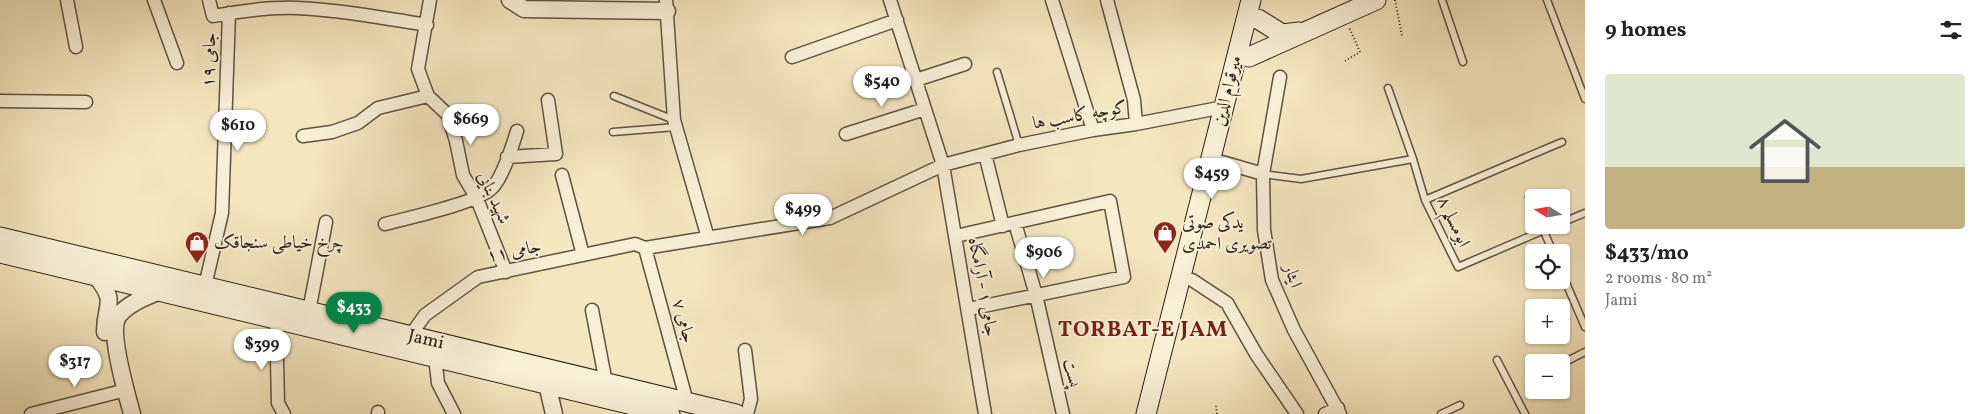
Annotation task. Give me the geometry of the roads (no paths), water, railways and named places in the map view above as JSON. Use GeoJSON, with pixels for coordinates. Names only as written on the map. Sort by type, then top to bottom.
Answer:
{"type":"FeatureCollection","features":[{"type":"Feature","properties":{"kind":"main road"},"geometry":{"type":"LineString","coordinates":[[1249,57],[1376,0]]}},
{"type":"Feature","properties":{"kind":"main road"},"geometry":{"type":"LineString","coordinates":[[1253,6],[1282,34],[1303,32]]}},
{"type":"Feature","properties":{"kind":"main road","name":"میرقوام الدین"},"geometry":{"type":"LineString","coordinates":[[1209,189],[1222,162],[1249,57],[1253,6]]}},
{"type":"Feature","properties":{"kind":"main road","name":"میرقوام الدین"},"geometry":{"type":"LineString","coordinates":[[1146,414],[1202,219],[1224,107],[1253,6]]}},
{"type":"Feature","properties":{"kind":"main road","name":"میرقوام الدین"},"geometry":{"type":"LineString","coordinates":[[1158,414],[1192,280],[1202,219]]}},
{"type":"Feature","properties":{"kind":"main road","name":"Jami"},"geometry":{"type":"LineString","coordinates":[[0,237],[309,311],[335,325]]}},
{"type":"Feature","properties":{"kind":"main road","name":"Jami"},"geometry":{"type":"LineString","coordinates":[[0,253],[276,319],[335,325],[435,358],[548,377],[606,383],[736,414]]}},
{"type":"Feature","properties":{"kind":"main road","name":"Jami"},"geometry":{"type":"LineString","coordinates":[[364,333],[410,336],[670,414]]}},
{"type":"Feature","properties":{"kind":"street"},"geometry":{"type":"LineString","coordinates":[[67,0],[76,46]]}},
{"type":"Feature","properties":{"kind":"street"},"geometry":{"type":"LineString","coordinates":[[154,0],[177,63]]}},
{"type":"Feature","properties":{"kind":"street"},"geometry":{"type":"LineString","coordinates":[[209,0],[213,16],[273,4],[347,12],[427,25]]}},
{"type":"Feature","properties":{"kind":"street","name":"شهید بنایی"},"geometry":{"type":"LineString","coordinates":[[430,0],[418,69],[428,96],[448,115],[456,141],[462,175],[477,199],[506,272]]}},
{"type":"Feature","properties":{"kind":"street"},"geometry":{"type":"LineString","coordinates":[[510,0],[524,9],[666,6],[675,123],[708,238]]}},
{"type":"Feature","properties":{"kind":"street","name":"جامی ۱ - آرامگاه"},"geometry":{"type":"LineString","coordinates":[[890,0],[943,165],[969,309],[985,414]]}},
{"type":"Feature","properties":{"kind":"street"},"geometry":{"type":"LineString","coordinates":[[1052,0],[1093,130]]}},
{"type":"Feature","properties":{"kind":"street"},"geometry":{"type":"LineString","coordinates":[[1107,0],[1134,100],[1136,124]]}},
{"type":"Feature","properties":{"kind":"street","name":"جامی ۱۹"},"geometry":{"type":"LineString","coordinates":[[205,286],[222,213],[229,13]]}},
{"type":"Feature","properties":{"kind":"street"},"geometry":{"type":"LineString","coordinates":[[792,57],[897,20]]}},
{"type":"Feature","properties":{"kind":"street"},"geometry":{"type":"LineString","coordinates":[[916,80],[965,64]]}},
{"type":"Feature","properties":{"kind":"street","name":"ایثار"},"geometry":{"type":"LineString","coordinates":[[1280,77],[1263,174],[1264,230],[1272,280],[1294,330],[1339,411]]}},
{"type":"Feature","properties":{"kind":"street"},"geometry":{"type":"LineString","coordinates":[[303,136],[332,132],[358,123],[378,108],[428,96]]}},
{"type":"Feature","properties":{"kind":"street"},"geometry":{"type":"LineString","coordinates":[[507,157],[556,154],[548,100]]}},
{"type":"Feature","properties":{"kind":"street"},"geometry":{"type":"LineString","coordinates":[[0,101],[86,102]]}},
{"type":"Feature","properties":{"kind":"street","name":"کوچه کاسب ها"},"geometry":{"type":"LineString","coordinates":[[708,238],[830,218],[943,165],[985,154],[1093,130],[1136,124],[1224,107]]}},
{"type":"Feature","properties":{"kind":"street"},"geometry":{"type":"LineString","coordinates":[[846,134],[925,109]]}},
{"type":"Feature","properties":{"kind":"street"},"geometry":{"type":"LineString","coordinates":[[385,224],[477,199],[491,189],[498,178],[517,131]]}},
{"type":"Feature","properties":{"kind":"street"},"geometry":{"type":"LineString","coordinates":[[985,154],[1003,226]]}},
{"type":"Feature","properties":{"kind":"street"},"geometry":{"type":"LineString","coordinates":[[1222,162],[1263,174]]}},
{"type":"Feature","properties":{"kind":"street"},"geometry":{"type":"LineString","coordinates":[[562,175],[583,255]]}},
{"type":"Feature","properties":{"kind":"street"},"geometry":{"type":"LineString","coordinates":[[956,236],[1110,202],[1124,277],[969,309]]}},
{"type":"Feature","properties":{"kind":"street"},"geometry":{"type":"LineString","coordinates":[[309,311],[326,222]]}},
{"type":"Feature","properties":{"kind":"street","name":"پست"},"geometry":{"type":"LineString","coordinates":[[1016,223],[1036,295],[1063,414]]}},
{"type":"Feature","properties":{"kind":"street","name":"جامی ۱۱"},"geometry":{"type":"LineString","coordinates":[[410,336],[425,314],[478,277],[635,244],[645,248],[708,238]]}},
{"type":"Feature","properties":{"kind":"street","name":"جامی ۷"},"geometry":{"type":"LineString","coordinates":[[645,248],[687,402]]}},
{"type":"Feature","properties":{"kind":"street"},"geometry":{"type":"LineString","coordinates":[[96,276],[106,289],[110,301],[104,328],[104,342],[121,391],[132,414]]}},
{"type":"Feature","properties":{"kind":"street"},"geometry":{"type":"LineString","coordinates":[[1192,280],[1227,303],[1256,354],[1298,414]]}},
{"type":"Feature","properties":{"kind":"street"},"geometry":{"type":"LineString","coordinates":[[120,414],[121,391],[116,341],[118,317],[125,309],[160,291]]}},
{"type":"Feature","properties":{"kind":"street"},"geometry":{"type":"LineString","coordinates":[[592,310],[606,383]]}},
{"type":"Feature","properties":{"kind":"street"},"geometry":{"type":"LineString","coordinates":[[276,319],[278,403],[284,414]]}},
{"type":"Feature","properties":{"kind":"street"},"geometry":{"type":"LineString","coordinates":[[745,350],[751,399],[747,414]]}},
{"type":"Feature","properties":{"kind":"street"},"geometry":{"type":"LineString","coordinates":[[435,358],[438,383],[454,414]]}},
{"type":"Feature","properties":{"kind":"street"},"geometry":{"type":"LineString","coordinates":[[548,377],[554,414]]}},
{"type":"Feature","properties":{"kind":"street"},"geometry":{"type":"LineString","coordinates":[[31,414],[121,391]]}},
{"type":"Feature","properties":{"kind":"street"},"geometry":{"type":"LineString","coordinates":[[1326,414],[1339,411]]}},
{"type":"Feature","properties":{"kind":"lane"},"geometry":{"type":"LineString","coordinates":[[1442,0],[1463,62]]}},
{"type":"Feature","properties":{"kind":"lane"},"geometry":{"type":"LineString","coordinates":[[1548,0],[1584,95]]}},
{"type":"Feature","properties":{"kind":"lane"},"geometry":{"type":"LineString","coordinates":[[998,72],[1019,146]]}},
{"type":"Feature","properties":{"kind":"lane","name":"ابومسلم ۸"},"geometry":{"type":"LineString","coordinates":[[1388,88],[1426,200],[1458,267],[1529,234]]}},
{"type":"Feature","properties":{"kind":"lane"},"geometry":{"type":"LineString","coordinates":[[614,96],[675,123]]}},
{"type":"Feature","properties":{"kind":"lane"},"geometry":{"type":"LineString","coordinates":[[613,132],[675,123]]}},
{"type":"Feature","properties":{"kind":"lane"},"geometry":{"type":"LineString","coordinates":[[1426,200],[1562,142]]}},
{"type":"Feature","properties":{"kind":"lane"},"geometry":{"type":"LineString","coordinates":[[1263,174],[1301,178],[1413,159]]}},
{"type":"Feature","properties":{"kind":"lane"},"geometry":{"type":"LineString","coordinates":[[1570,219],[1585,212]]}},
{"type":"Feature","properties":{"kind":"lane"},"geometry":{"type":"LineString","coordinates":[[1569,289],[1585,327]]}},
{"type":"Feature","properties":{"kind":"lane"},"geometry":{"type":"LineString","coordinates":[[1570,360],[1585,352]]}},
{"type":"Feature","properties":{"kind":"lane"},"geometry":{"type":"LineString","coordinates":[[1497,360],[1525,414]]}},
{"type":"Feature","properties":{"kind":"lane"},"geometry":{"type":"LineString","coordinates":[[1441,414],[1460,405]]}},
{"type":"Feature","properties":{"kind":"place","name":"یدکی صوتی تصویری احمدی"},"geometry":{"type":"Point","coordinates":[1165,254]}},
{"type":"Feature","properties":{"kind":"place","name":"چرخ خیاطی سنجاقک"},"geometry":{"type":"Point","coordinates":[197,264]}},
{"type":"Feature","properties":{"kind":"district","name":"TORBAT-E JAM"},"geometry":{"type":"Point","coordinates":[1143,330]}}]}
